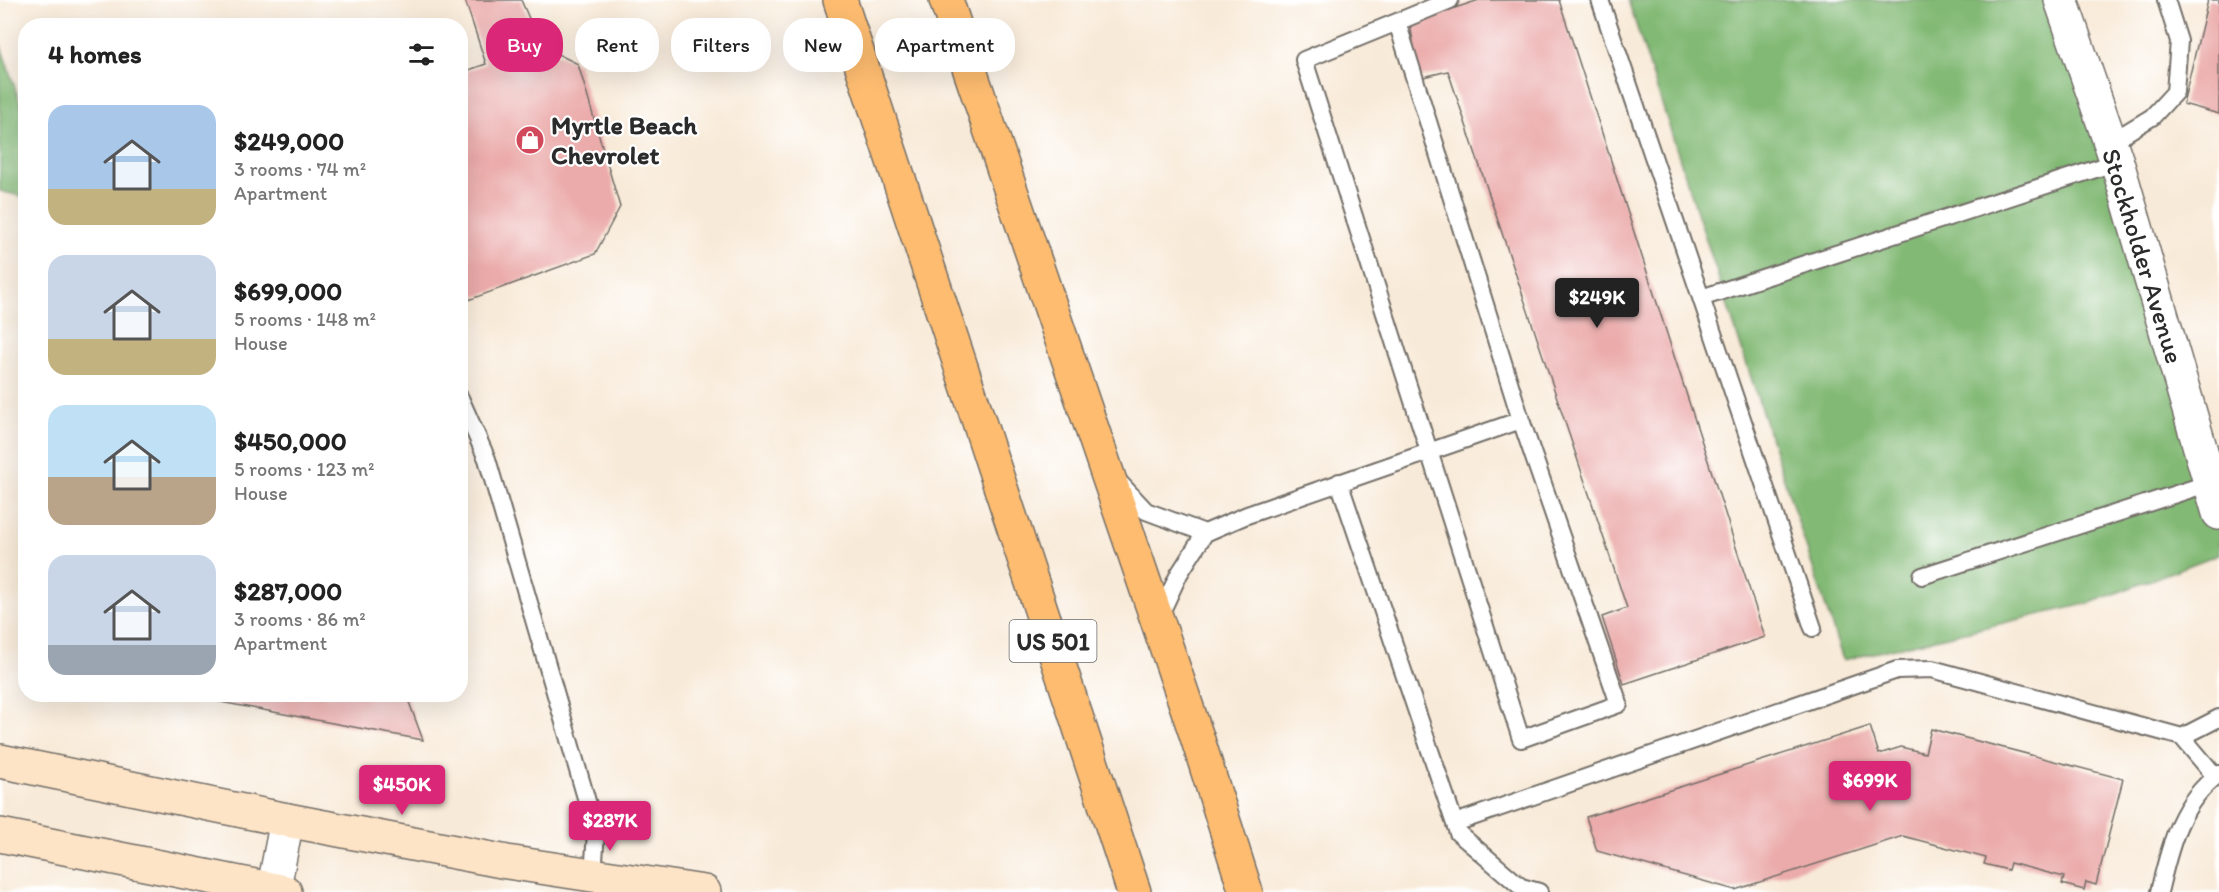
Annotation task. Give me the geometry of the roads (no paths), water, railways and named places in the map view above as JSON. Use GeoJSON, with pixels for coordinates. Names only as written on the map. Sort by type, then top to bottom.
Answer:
{"type":"FeatureCollection","features":[{"type":"Feature","properties":{"kind":"main road","name":"US 501"},"geometry":{"type":"LineString","coordinates":[[840,0],[1134,892]]}},
{"type":"Feature","properties":{"kind":"main road"},"geometry":{"type":"LineString","coordinates":[[946,0],[1157,620],[1246,892]]}},
{"type":"Feature","properties":{"kind":"main road"},"geometry":{"type":"LineString","coordinates":[[0,761],[507,862],[704,892]]}},
{"type":"Feature","properties":{"kind":"main road"},"geometry":{"type":"LineString","coordinates":[[0,835],[277,891]]}},
{"type":"Feature","properties":{"kind":"street","name":"Stockholder Avenue"},"geometry":{"type":"LineString","coordinates":[[2061,0],[2113,152],[2215,498]]}},
{"type":"Feature","properties":{"kind":"street"},"geometry":{"type":"LineString","coordinates":[[277,891],[287,820]]}},
{"type":"Feature","properties":{"kind":"lane"},"geometry":{"type":"LineString","coordinates":[[1397,22],[1521,420],[1619,704],[1521,739],[1304,60],[1450,0]]}},
{"type":"Feature","properties":{"kind":"lane"},"geometry":{"type":"LineString","coordinates":[[1600,0],[1813,628]]}},
{"type":"Feature","properties":{"kind":"lane"},"geometry":{"type":"LineString","coordinates":[[1701,298],[2113,152],[2152,117],[2175,92],[2179,41],[2166,0]]}},
{"type":"Feature","properties":{"kind":"lane"},"geometry":{"type":"LineString","coordinates":[[468,416],[487,459],[596,832],[592,875]]}},
{"type":"Feature","properties":{"kind":"lane"},"geometry":{"type":"LineString","coordinates":[[1157,620],[1179,574],[1205,533],[1247,515],[1521,420]]}},
{"type":"Feature","properties":{"kind":"lane"},"geometry":{"type":"LineString","coordinates":[[1105,467],[1146,511],[1205,533]]}},
{"type":"Feature","properties":{"kind":"lane"},"geometry":{"type":"LineString","coordinates":[[1340,482],[1458,833],[1521,887],[1539,892]]}},
{"type":"Feature","properties":{"kind":"lane"},"geometry":{"type":"LineString","coordinates":[[1922,576],[2215,498]]}},
{"type":"Feature","properties":{"kind":"lane"},"geometry":{"type":"LineString","coordinates":[[1455,823],[1897,670],[1932,669],[2182,737],[2217,775],[2194,798],[2173,837],[2159,892]]}},
{"type":"Feature","properties":{"kind":"lane"},"geometry":{"type":"LineString","coordinates":[[2182,737],[2219,718]]}},
{"type":"Feature","properties":{"kind":"place","name":"Myrtle Beach Chevrolet"},"geometry":{"type":"Point","coordinates":[530,140]}}]}
